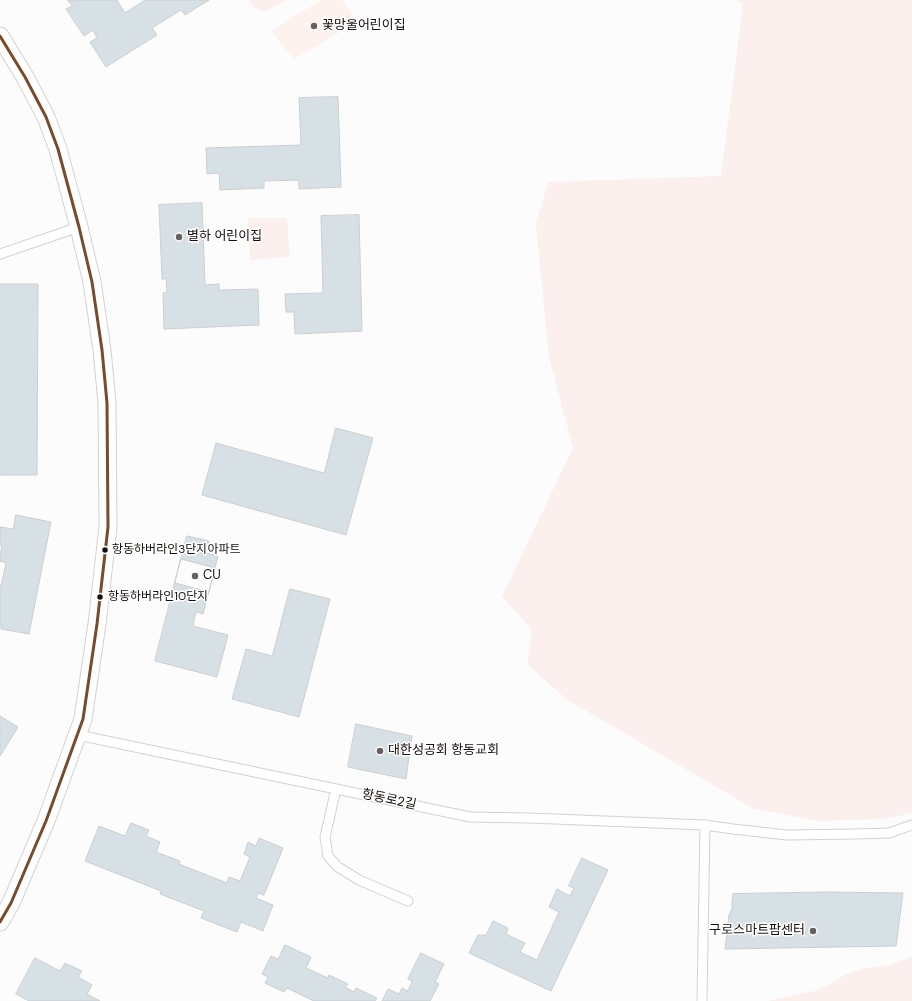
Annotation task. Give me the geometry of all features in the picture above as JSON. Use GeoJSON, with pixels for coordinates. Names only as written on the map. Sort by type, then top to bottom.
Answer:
{"type":"FeatureCollection","features":[{"type":"Feature","properties":{"kind":"street"},"geometry":{"type":"LineString","coordinates":[[0,36],[25,77],[46,117],[58,149],[80,227],[92,282],[102,350],[107,403],[108,527],[97,624],[83,719],[46,821],[11,903],[0,922]]}},
{"type":"Feature","properties":{"kind":"lane"},"geometry":{"type":"LineString","coordinates":[[0,254],[80,227]]}},
{"type":"Feature","properties":{"kind":"lane","name":"항동로2길"},"geometry":{"type":"LineString","coordinates":[[78,735],[470,817],[705,825],[787,835],[889,832],[912,825]]}},
{"type":"Feature","properties":{"kind":"lane"},"geometry":{"type":"LineString","coordinates":[[336,789],[325,837],[328,856],[338,868],[359,880],[408,901]]}},
{"type":"Feature","properties":{"kind":"lane"},"geometry":{"type":"LineString","coordinates":[[702,1001],[705,825]]}},
{"type":"Feature","properties":{"kind":"shaded area"},"geometry":{"type":"Polygon","coordinates":[[[249,0],[286,0],[265,12],[253,7],[249,0]]]}},
{"type":"Feature","properties":{"kind":"shaded area","name":"꽃망울어린이집"},"geometry":{"type":"Polygon","coordinates":[[[321,0],[342,0],[357,22],[294,59],[271,31],[321,0]]]}},
{"type":"Feature","properties":{"kind":"shaded area"},"geometry":{"type":"Polygon","coordinates":[[[734,0],[912,0],[912,813],[884,819],[819,821],[754,809],[566,699],[527,664],[532,630],[502,596],[573,448],[549,357],[536,224],[548,182],[721,176],[743,3],[734,0]]]}},
{"type":"Feature","properties":{"kind":"shaded area"},"geometry":{"type":"Polygon","coordinates":[[[248,218],[287,218],[290,257],[250,260],[248,218]]]}},
{"type":"Feature","properties":{"kind":"shaded area"},"geometry":{"type":"Polygon","coordinates":[[[912,957],[912,1001],[767,1001],[815,991],[836,981],[844,975],[865,968],[888,965],[912,957]]]}},
{"type":"Feature","properties":{"kind":"building"},"geometry":{"type":"Polygon","coordinates":[[[68,0],[117,0],[125,13],[145,0],[209,0],[185,15],[181,10],[152,28],[157,35],[106,67],[90,42],[97,38],[93,30],[84,36],[66,9],[72,6],[68,0]]]}},
{"type":"Feature","properties":{"kind":"building"},"geometry":{"type":"Polygon","coordinates":[[[338,97],[341,187],[299,189],[299,180],[264,181],[264,188],[220,190],[219,173],[207,174],[206,148],[301,145],[299,98],[338,97]]]}},
{"type":"Feature","properties":{"kind":"building"},"geometry":{"type":"Polygon","coordinates":[[[202,203],[205,285],[219,284],[219,290],[258,289],[259,325],[164,329],[163,293],[167,292],[166,279],[162,279],[159,205],[202,203]]]}},
{"type":"Feature","properties":{"kind":"building"},"geometry":{"type":"Polygon","coordinates":[[[359,215],[362,331],[295,334],[294,312],[286,312],[285,294],[323,293],[321,216],[359,215]]]}},
{"type":"Feature","properties":{"kind":"building"},"geometry":{"type":"Polygon","coordinates":[[[0,284],[38,284],[37,475],[0,475],[0,284]]]}},
{"type":"Feature","properties":{"kind":"building"},"geometry":{"type":"Polygon","coordinates":[[[336,428],[373,438],[346,535],[202,495],[216,443],[324,473],[336,428]]]}},
{"type":"Feature","properties":{"kind":"building"},"geometry":{"type":"Polygon","coordinates":[[[16,515],[51,522],[29,634],[1,629],[0,625],[0,586],[6,563],[0,561],[2,546],[0,545],[0,527],[13,529],[16,515]]]}},
{"type":"Feature","properties":{"kind":"building"},"geometry":{"type":"Polygon","coordinates":[[[187,536],[209,541],[206,553],[218,556],[203,614],[196,612],[193,626],[228,635],[217,677],[155,661],[187,536]]]}},
{"type":"Feature","properties":{"kind":"building","name":"CU"},"geometry":{"type":"Polygon","coordinates":[[[181,559],[215,568],[209,592],[175,583],[181,559]]]}},
{"type":"Feature","properties":{"kind":"building"},"geometry":{"type":"Polygon","coordinates":[[[290,589],[330,599],[299,717],[232,699],[246,649],[272,656],[290,589]]]}},
{"type":"Feature","properties":{"kind":"building"},"geometry":{"type":"Polygon","coordinates":[[[0,716],[18,727],[0,756],[0,716]]]}},
{"type":"Feature","properties":{"kind":"building","name":"대한성공회 항동교회"},"geometry":{"type":"Polygon","coordinates":[[[356,724],[412,736],[406,779],[348,767],[356,724]]]}},
{"type":"Feature","properties":{"kind":"building"},"geometry":{"type":"Polygon","coordinates":[[[131,823],[149,830],[146,836],[160,842],[156,852],[180,861],[179,864],[227,883],[229,877],[240,881],[250,857],[244,854],[248,842],[256,846],[259,838],[283,848],[264,895],[258,893],[256,898],[273,905],[263,931],[241,922],[237,932],[201,918],[204,911],[160,894],[161,891],[85,861],[99,826],[125,836],[131,823]]]}},
{"type":"Feature","properties":{"kind":"building"},"geometry":{"type":"Polygon","coordinates":[[[582,858],[608,870],[551,991],[469,953],[478,935],[486,935],[493,921],[508,928],[506,934],[525,943],[520,952],[537,960],[559,912],[549,907],[557,889],[570,896],[574,888],[569,886],[582,858]]]}},
{"type":"Feature","properties":{"kind":"building","name":"구로스마트팜센터"},"geometry":{"type":"Polygon","coordinates":[[[826,892],[903,893],[896,946],[725,949],[733,894],[826,892]]]}},
{"type":"Feature","properties":{"kind":"building"},"geometry":{"type":"Polygon","coordinates":[[[285,945],[311,957],[306,968],[328,978],[329,975],[348,984],[345,987],[354,992],[356,988],[377,998],[375,1001],[314,1001],[287,988],[284,992],[265,983],[268,977],[262,974],[271,956],[278,959],[285,945]]]}},
{"type":"Feature","properties":{"kind":"building"},"geometry":{"type":"Polygon","coordinates":[[[421,953],[444,964],[435,982],[439,984],[430,1001],[382,1001],[388,989],[399,994],[402,988],[408,991],[412,981],[408,979],[421,953]]]}},
{"type":"Feature","properties":{"kind":"building"},"geometry":{"type":"Polygon","coordinates":[[[35,958],[60,971],[65,963],[82,971],[78,977],[92,985],[87,994],[100,1001],[29,1001],[16,994],[35,958]]]}},
{"type":"Feature","properties":{"kind":"transit line"},"geometry":{"type":"LineString","coordinates":[[0,36],[25,77],[46,117],[58,149],[92,282],[102,350],[107,403],[108,527],[97,624],[83,719],[46,821],[11,903],[0,922]]}},
{"type":"Feature","properties":{"kind":"place","name":"꽃망울어린이집"},"geometry":{"type":"Point","coordinates":[314,26]}},
{"type":"Feature","properties":{"kind":"place","name":"별하 어린이집"},"geometry":{"type":"Point","coordinates":[179,237]}},
{"type":"Feature","properties":{"kind":"place","name":"항동하버라인3단지아파트"},"geometry":{"type":"Point","coordinates":[105,550]}},
{"type":"Feature","properties":{"kind":"place","name":"CU"},"geometry":{"type":"Point","coordinates":[195,576]}},
{"type":"Feature","properties":{"kind":"place","name":"항동하버라인10단지"},"geometry":{"type":"Point","coordinates":[100,597]}},
{"type":"Feature","properties":{"kind":"place","name":"대한성공회 항동교회"},"geometry":{"type":"Point","coordinates":[380,751]}},
{"type":"Feature","properties":{"kind":"place","name":"구로스마트팜센터"},"geometry":{"type":"Point","coordinates":[813,931]}}]}
